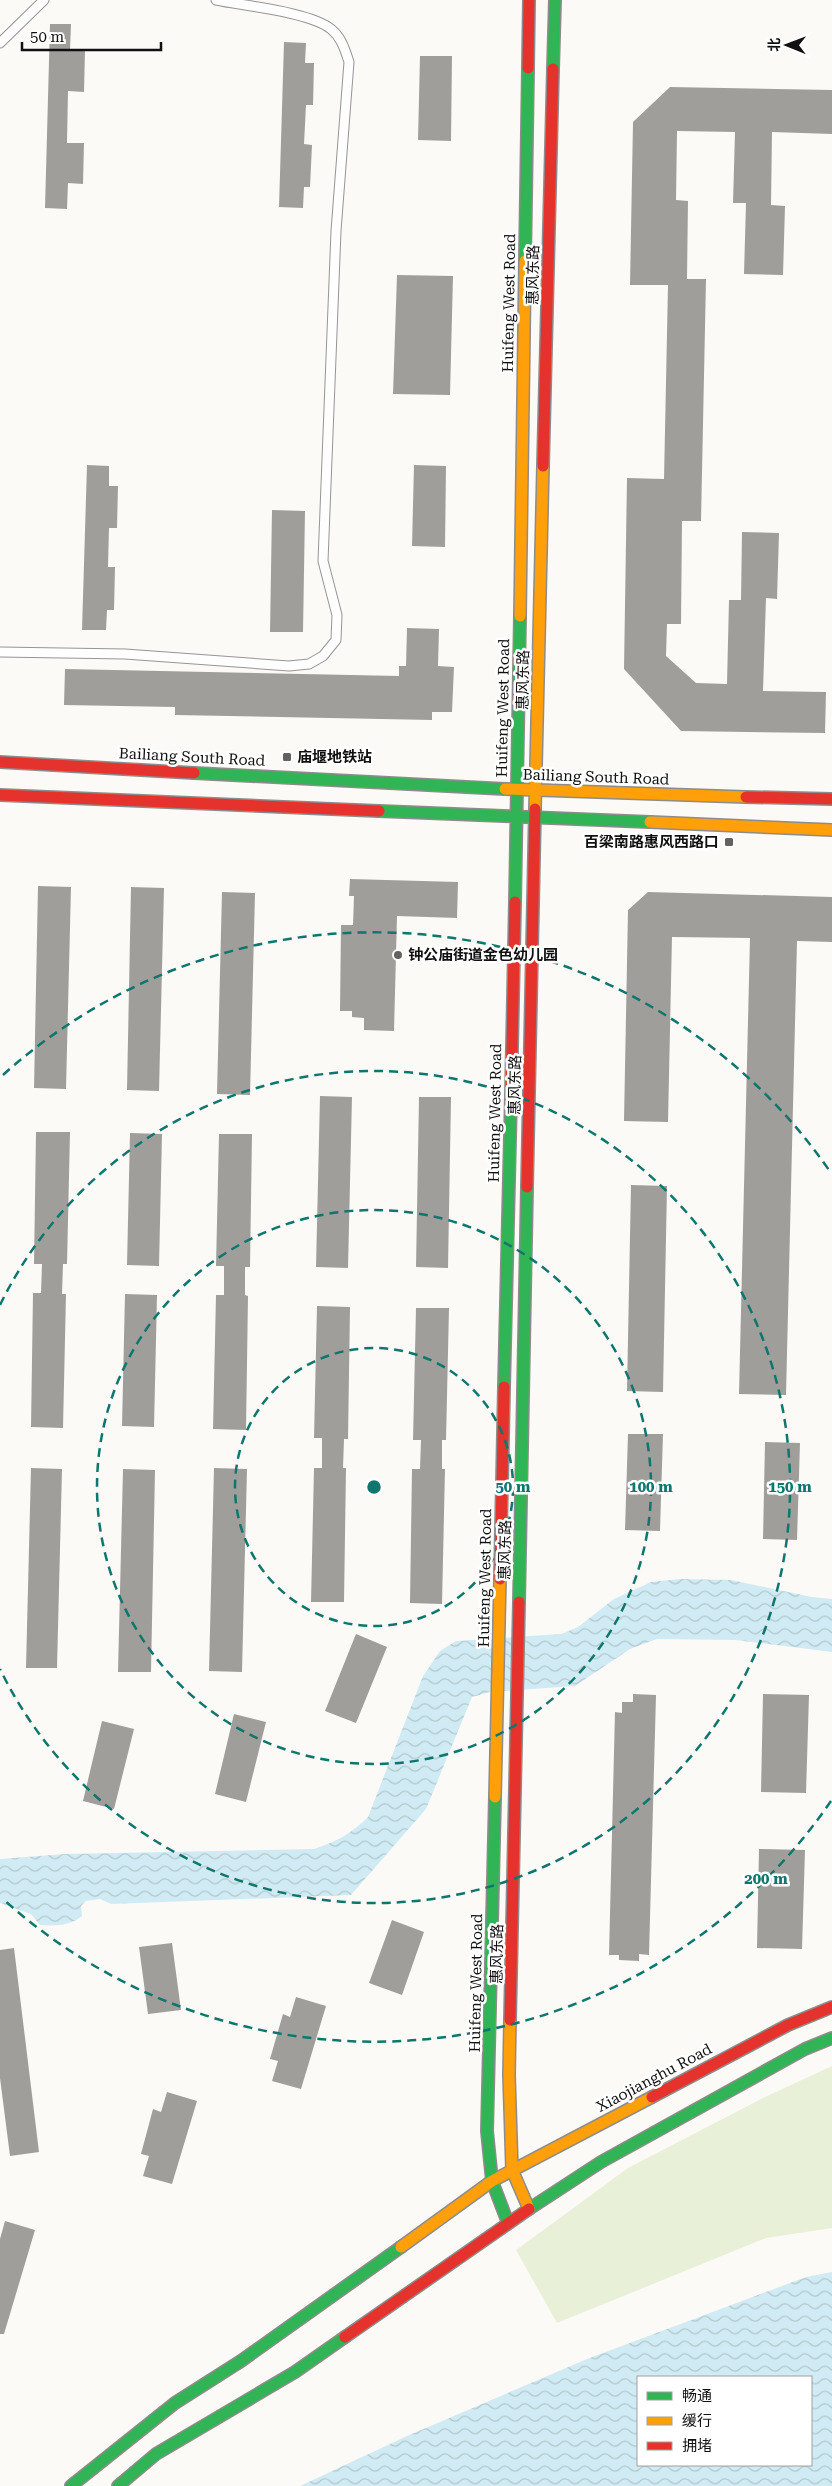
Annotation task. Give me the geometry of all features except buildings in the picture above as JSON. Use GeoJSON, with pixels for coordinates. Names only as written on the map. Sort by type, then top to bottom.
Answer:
{"type":"FeatureCollection","features":[{"type":"Feature","properties":{"kind":"street","name":"Huifeng West Road"},"geometry":{"type":"LineString","coordinates":[[508,2223],[492,2180],[487,2131],[517,817],[529,0]]}},
{"type":"Feature","properties":{"kind":"street","name":"惠风东路"},"geometry":{"type":"LineString","coordinates":[[512,2170],[509,2065],[535,791],[555,0]]}},
{"type":"Feature","properties":{"kind":"street","name":"Bailiang South Road"},"geometry":{"type":"LineString","coordinates":[[0,762],[535,791],[832,799]]}},
{"type":"Feature","properties":{"kind":"street"},"geometry":{"type":"LineString","coordinates":[[0,795],[832,830]]}},
{"type":"Feature","properties":{"kind":"street","name":"Xiaojianghu Road"},"geometry":{"type":"LineString","coordinates":[[71,2486],[175,2404],[241,2361],[492,2180],[788,2024],[832,2007]]}},
{"type":"Feature","properties":{"kind":"street"},"geometry":{"type":"LineString","coordinates":[[118,2486],[156,2454],[295,2372],[528,2208],[601,2162],[805,2049],[832,2038]]}},
{"type":"Feature","properties":{"kind":"street"},"geometry":{"type":"LineString","coordinates":[[512,2170],[528,2208]]}},
{"type":"Feature","properties":{"kind":"lane"},"geometry":{"type":"LineString","coordinates":[[0,44],[44,0]]}},
{"type":"Feature","properties":{"kind":"lane"},"geometry":{"type":"LineString","coordinates":[[0,652],[125,654],[289,666],[309,664],[324,656],[336,640],[337,615],[323,561],[336,231],[349,62],[343,44],[331,29],[312,19],[216,0]]}},
{"type":"Feature","properties":{"kind":"green space"},"geometry":{"type":"Polygon","coordinates":[[[832,2066],[832,2228],[766,2238],[557,2323],[516,2250],[628,2168],[765,2097],[832,2066]]]}},
{"type":"Feature","properties":{"kind":"water"},"geometry":{"type":"Polygon","coordinates":[[[680,1579],[731,1580],[812,1597],[832,1599],[832,1652],[735,1640],[657,1639],[630,1649],[575,1686],[490,1692],[472,1697],[426,1809],[351,1895],[111,1904],[100,1899],[86,1901],[81,1906],[82,1916],[62,1925],[40,1925],[31,1914],[0,1903],[0,1859],[65,1854],[314,1849],[337,1840],[356,1828],[368,1817],[423,1676],[440,1651],[456,1641],[561,1634],[578,1627],[614,1599],[651,1582],[680,1579]]]}},
{"type":"Feature","properties":{"kind":"water"},"geometry":{"type":"Polygon","coordinates":[[[832,2272],[832,2486],[300,2486],[407,2436],[587,2359],[806,2277],[832,2272]]]}},
{"type":"Feature","properties":{"kind":"traffic: fast"},"geometry":{"type":"LineString","coordinates":[[553,69],[555,0]]}},
{"type":"Feature","properties":{"kind":"traffic: fast"},"geometry":{"type":"LineString","coordinates":[[525,261],[528,68]]}},
{"type":"Feature","properties":{"kind":"traffic: fast"},"geometry":{"type":"LineString","coordinates":[[515,902],[520,616]]}},
{"type":"Feature","properties":{"kind":"traffic: fast"},"geometry":{"type":"LineString","coordinates":[[194,773],[505,789]]}},
{"type":"Feature","properties":{"kind":"traffic: fast"},"geometry":{"type":"LineString","coordinates":[[379,811],[650,822]]}},
{"type":"Feature","properties":{"kind":"traffic: fast"},"geometry":{"type":"LineString","coordinates":[[504,1387],[511,1096]]}},
{"type":"Feature","properties":{"kind":"traffic: fast"},"geometry":{"type":"LineString","coordinates":[[519,1602],[527,1187]]}},
{"type":"Feature","properties":{"kind":"traffic: fast"},"geometry":{"type":"LineString","coordinates":[[495,1797],[487,2131],[492,2181],[508,2223]]}},
{"type":"Feature","properties":{"kind":"traffic: fast"},"geometry":{"type":"LineString","coordinates":[[529,2209],[601,2162],[805,2049],[832,2038]]}},
{"type":"Feature","properties":{"kind":"traffic: fast"},"geometry":{"type":"LineString","coordinates":[[71,2486],[175,2403],[241,2361],[401,2247]]}},
{"type":"Feature","properties":{"kind":"traffic: fast"},"geometry":{"type":"LineString","coordinates":[[118,2486],[156,2454],[295,2372],[345,2337]]}},
{"type":"Feature","properties":{"kind":"traffic: slow"},"geometry":{"type":"LineString","coordinates":[[520,616],[525,261]]}},
{"type":"Feature","properties":{"kind":"traffic: slow"},"geometry":{"type":"LineString","coordinates":[[535,809],[543,466]]}},
{"type":"Feature","properties":{"kind":"traffic: slow"},"geometry":{"type":"LineString","coordinates":[[505,789],[746,797]]}},
{"type":"Feature","properties":{"kind":"traffic: slow"},"geometry":{"type":"LineString","coordinates":[[650,822],[832,830]]}},
{"type":"Feature","properties":{"kind":"traffic: slow"},"geometry":{"type":"LineString","coordinates":[[495,1797],[500,1579]]}},
{"type":"Feature","properties":{"kind":"traffic: slow"},"geometry":{"type":"LineString","coordinates":[[510,2020],[509,2075],[512,2170],[529,2209]]}},
{"type":"Feature","properties":{"kind":"traffic: slow"},"geometry":{"type":"LineString","coordinates":[[401,2247],[492,2181],[652,2097]]}},
{"type":"Feature","properties":{"kind":"traffic: jam"},"geometry":{"type":"LineString","coordinates":[[528,68],[529,0]]}},
{"type":"Feature","properties":{"kind":"traffic: jam"},"geometry":{"type":"LineString","coordinates":[[543,466],[553,69]]}},
{"type":"Feature","properties":{"kind":"traffic: jam"},"geometry":{"type":"LineString","coordinates":[[0,762],[194,773]]}},
{"type":"Feature","properties":{"kind":"traffic: jam"},"geometry":{"type":"LineString","coordinates":[[0,795],[379,811]]}},
{"type":"Feature","properties":{"kind":"traffic: jam"},"geometry":{"type":"LineString","coordinates":[[746,797],[832,799]]}},
{"type":"Feature","properties":{"kind":"traffic: jam"},"geometry":{"type":"LineString","coordinates":[[527,1187],[535,809]]}},
{"type":"Feature","properties":{"kind":"traffic: jam"},"geometry":{"type":"LineString","coordinates":[[511,1096],[515,902]]}},
{"type":"Feature","properties":{"kind":"traffic: jam"},"geometry":{"type":"LineString","coordinates":[[500,1579],[504,1387]]}},
{"type":"Feature","properties":{"kind":"traffic: jam"},"geometry":{"type":"LineString","coordinates":[[510,2020],[519,1602]]}},
{"type":"Feature","properties":{"kind":"traffic: jam"},"geometry":{"type":"LineString","coordinates":[[652,2097],[788,2025],[832,2007]]}},
{"type":"Feature","properties":{"kind":"traffic: jam"},"geometry":{"type":"LineString","coordinates":[[345,2337],[529,2209]]}},
{"type":"Feature","properties":{"kind":"place","name":"庙堰地铁站"},"geometry":{"type":"Point","coordinates":[287,757]}},
{"type":"Feature","properties":{"kind":"place","name":"百梁南路惠风西路口"},"geometry":{"type":"Point","coordinates":[729,842]}},
{"type":"Feature","properties":{"kind":"place","name":"钟公庙街道金色幼儿园"},"geometry":{"type":"Point","coordinates":[398,955]}}]}
